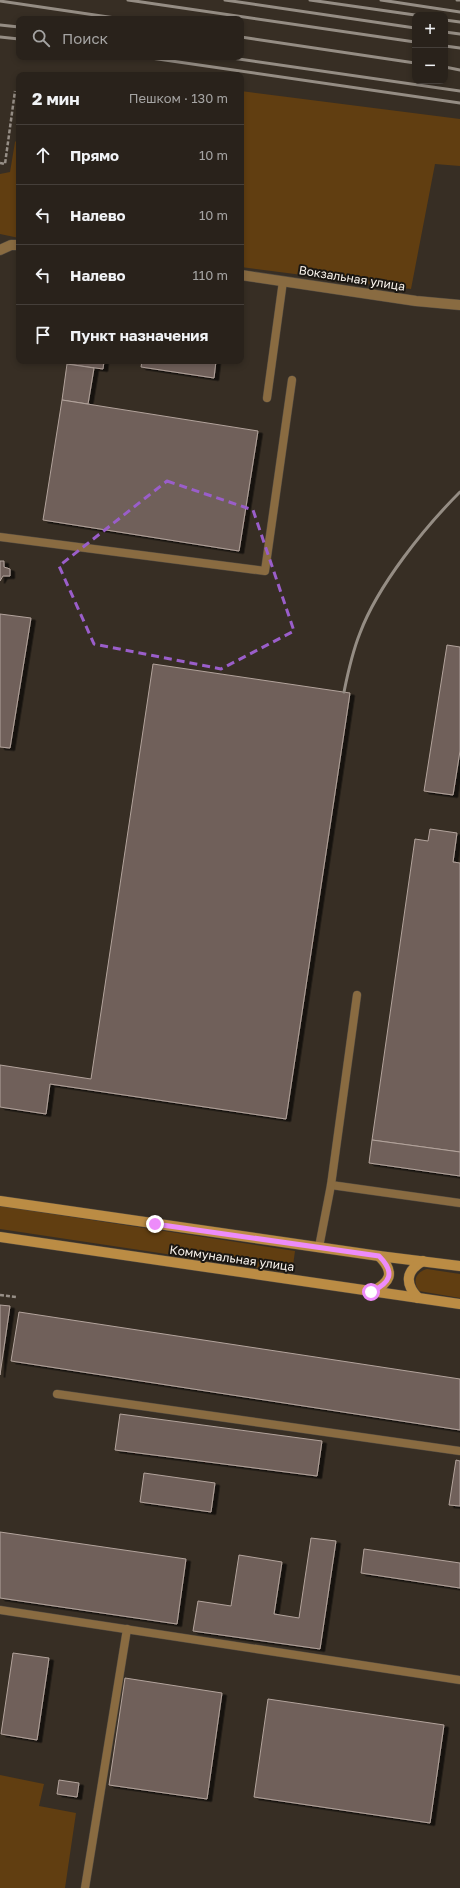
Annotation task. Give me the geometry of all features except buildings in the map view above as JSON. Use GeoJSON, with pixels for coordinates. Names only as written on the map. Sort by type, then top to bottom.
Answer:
{"type":"FeatureCollection","features":[{"type":"Feature","properties":{"kind":"main road","name":"Коммунальная улица"},"geometry":{"type":"LineString","coordinates":[[0,1200],[379,1256],[460,1266]]}},
{"type":"Feature","properties":{"kind":"main road","name":"Коммунальная улица"},"geometry":{"type":"LineString","coordinates":[[0,1237],[460,1304]]}},
{"type":"Feature","properties":{"kind":"main road"},"geometry":{"type":"LineString","coordinates":[[371,1292],[383,1286],[388,1281],[390,1274],[386,1263],[379,1256]]}},
{"type":"Feature","properties":{"kind":"main road"},"geometry":{"type":"LineString","coordinates":[[418,1298],[411,1290],[408,1283],[410,1273],[416,1265],[423,1261]]}},
{"type":"Feature","properties":{"kind":"street"},"geometry":{"type":"LineString","coordinates":[[0,250],[16,245]]}},
{"type":"Feature","properties":{"kind":"street","name":"Вокзальная улица"},"geometry":{"type":"LineString","coordinates":[[244,275],[416,301],[460,305]]}},
{"type":"Feature","properties":{"kind":"lane"},"geometry":{"type":"LineString","coordinates":[[266,398],[284,281]]}},
{"type":"Feature","properties":{"kind":"lane"},"geometry":{"type":"LineString","coordinates":[[0,536],[265,571],[292,380]]}},
{"type":"Feature","properties":{"kind":"lane"},"geometry":{"type":"LineString","coordinates":[[319,1247],[331,1185],[357,995]]}},
{"type":"Feature","properties":{"kind":"lane"},"geometry":{"type":"LineString","coordinates":[[331,1185],[460,1203]]}},
{"type":"Feature","properties":{"kind":"lane"},"geometry":{"type":"LineString","coordinates":[[57,1394],[460,1450]]}},
{"type":"Feature","properties":{"kind":"lane"},"geometry":{"type":"LineString","coordinates":[[0,1610],[460,1680]]}},
{"type":"Feature","properties":{"kind":"lane"},"geometry":{"type":"LineString","coordinates":[[85,1888],[127,1629]]}},
{"type":"Feature","properties":{"kind":"path"},"geometry":{"type":"LineString","coordinates":[[0,163],[5,164],[15,91]]}},
{"type":"Feature","properties":{"kind":"path"},"geometry":{"type":"LineString","coordinates":[[0,1295],[16,1297]]}},
{"type":"Feature","properties":{"kind":"highlighted area"},"geometry":{"type":"Polygon","coordinates":[[[167,481],[253,510],[294,631],[221,669],[94,644],[59,566],[167,481]]]}},
{"type":"Feature","properties":{"kind":"shaded area"},"geometry":{"type":"Polygon","coordinates":[[[244,91],[460,119],[460,166],[435,164],[411,289],[244,267],[244,91]]]}},
{"type":"Feature","properties":{"kind":"shaded area"},"geometry":{"type":"Polygon","coordinates":[[[16,141],[16,237],[0,234],[0,174],[10,172],[16,141]]]}},
{"type":"Feature","properties":{"kind":"shaded area"},"geometry":{"type":"Polygon","coordinates":[[[0,1206],[295,1251],[292,1273],[0,1229],[0,1206]]]}},
{"type":"Feature","properties":{"kind":"shaded area"},"geometry":{"type":"Polygon","coordinates":[[[427,1269],[460,1274],[460,1298],[419,1291],[416,1284],[416,1277],[420,1272],[427,1269]]]}},
{"type":"Feature","properties":{"kind":"shaded area"},"geometry":{"type":"Polygon","coordinates":[[[0,1775],[44,1784],[39,1806],[76,1813],[65,1888],[0,1888],[0,1775]]]}},
{"type":"Feature","properties":{"kind":"railway"},"geometry":{"type":"LineString","coordinates":[[128,0],[237,16]]}},
{"type":"Feature","properties":{"kind":"railway"},"geometry":{"type":"LineString","coordinates":[[225,0],[412,28]]}},
{"type":"Feature","properties":{"kind":"railway"},"geometry":{"type":"LineString","coordinates":[[310,0],[412,15]]}},
{"type":"Feature","properties":{"kind":"railway"},"geometry":{"type":"LineString","coordinates":[[381,0],[460,12]]}},
{"type":"Feature","properties":{"kind":"railway"},"geometry":{"type":"LineString","coordinates":[[0,1],[102,16]]}},
{"type":"Feature","properties":{"kind":"railway"},"geometry":{"type":"LineString","coordinates":[[244,17],[412,42]]}},
{"type":"Feature","properties":{"kind":"railway"},"geometry":{"type":"LineString","coordinates":[[448,20],[460,22]]}},
{"type":"Feature","properties":{"kind":"railway"},"geometry":{"type":"LineString","coordinates":[[0,25],[16,27]]}},
{"type":"Feature","properties":{"kind":"railway"},"geometry":{"type":"LineString","coordinates":[[448,32],[460,34]]}},
{"type":"Feature","properties":{"kind":"railway"},"geometry":{"type":"LineString","coordinates":[[0,37],[16,39]]}},
{"type":"Feature","properties":{"kind":"railway"},"geometry":{"type":"LineString","coordinates":[[244,37],[412,63]]}},
{"type":"Feature","properties":{"kind":"railway"},"geometry":{"type":"LineString","coordinates":[[448,46],[460,48]]}},
{"type":"Feature","properties":{"kind":"railway"},"geometry":{"type":"LineString","coordinates":[[165,60],[460,103]]}},
{"type":"Feature","properties":{"kind":"railway"},"geometry":{"type":"LineString","coordinates":[[244,60],[460,91]]}},
{"type":"Feature","properties":{"kind":"railway"},"geometry":{"type":"LineString","coordinates":[[448,68],[460,70]]}},
{"type":"Feature","properties":{"kind":"railway"},"geometry":{"type":"LineString","coordinates":[[344,692],[350,662],[357,640],[378,596],[403,558],[417,540],[460,492]]}},
{"type":"Feature","properties":{"kind":"route"},"geometry":{"type":"LineString","coordinates":[[155,1224],[379,1256],[386,1263],[390,1274],[388,1281],[383,1286],[371,1292]]}}]}
